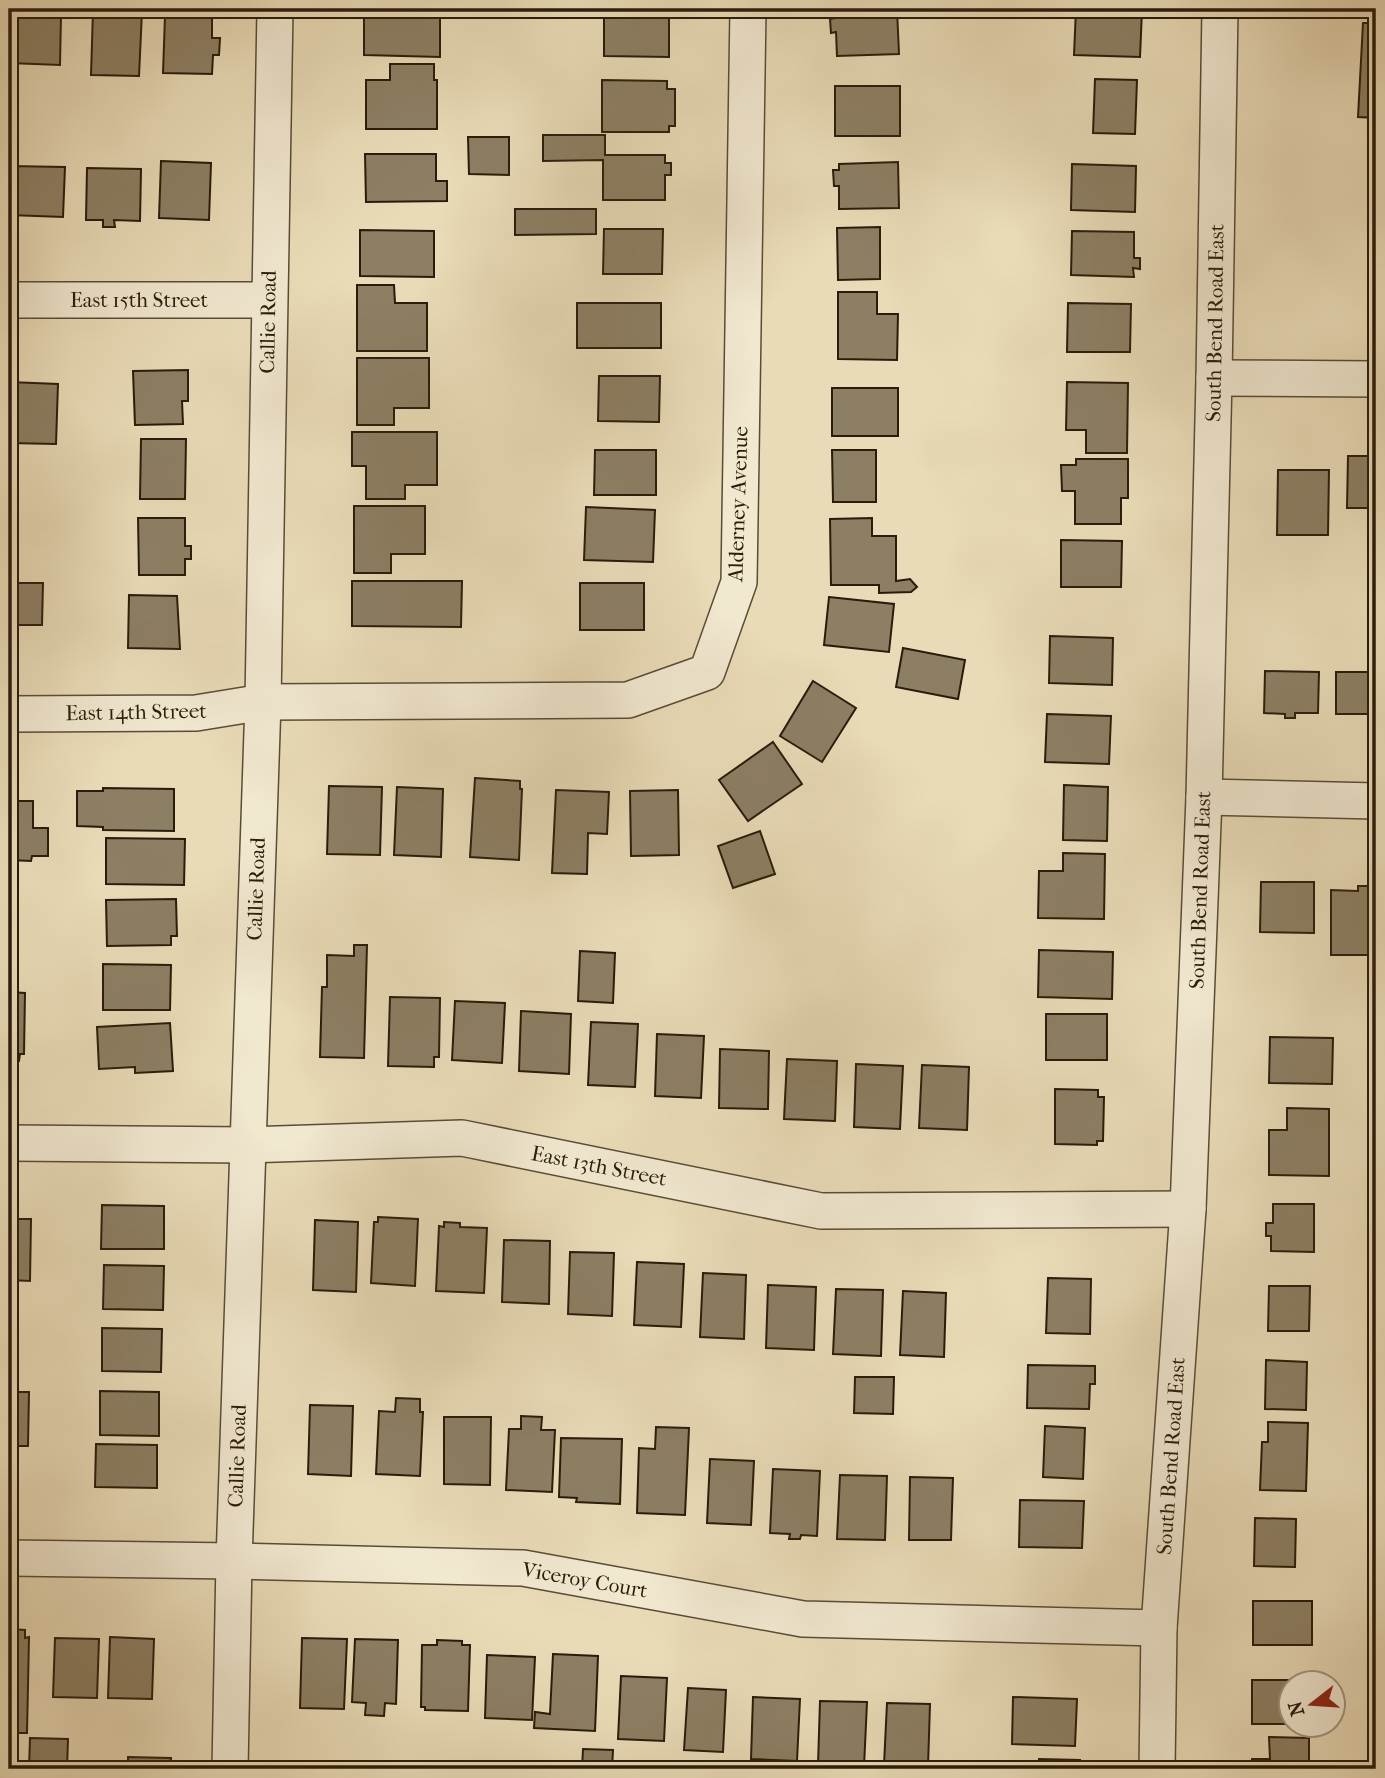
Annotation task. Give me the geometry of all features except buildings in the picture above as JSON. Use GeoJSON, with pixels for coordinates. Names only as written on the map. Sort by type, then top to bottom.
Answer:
{"type":"FeatureCollection","features":[{"type":"Feature","properties":{"kind":"street","name":"Callie Road"},"geometry":{"type":"LineString","coordinates":[[230,1769],[234,1561],[263,702],[275,9]]}},
{"type":"Feature","properties":{"kind":"street","name":"Alderney Avenue"},"geometry":{"type":"LineString","coordinates":[[263,702],[628,700],[707,672],[738,582],[748,9]]}},
{"type":"Feature","properties":{"kind":"street","name":"South Bend Road East"},"geometry":{"type":"LineString","coordinates":[[1157,1769],[1159,1628],[1188,1209],[1204,797],[1220,9]]}},
{"type":"Feature","properties":{"kind":"street","name":"East 15th Street"},"geometry":{"type":"LineString","coordinates":[[9,300],[269,300]]}},
{"type":"Feature","properties":{"kind":"street"},"geometry":{"type":"LineString","coordinates":[[1214,377],[1376,379]]}},
{"type":"Feature","properties":{"kind":"street","name":"East 14th Street"},"geometry":{"type":"LineString","coordinates":[[9,714],[196,713],[263,702]]}},
{"type":"Feature","properties":{"kind":"street"},"geometry":{"type":"LineString","coordinates":[[1204,797],[1376,802]]}},
{"type":"Feature","properties":{"kind":"street","name":"East 13th Street"},"geometry":{"type":"LineString","coordinates":[[9,1143],[247,1145],[462,1138],[821,1211],[1188,1209]]}},
{"type":"Feature","properties":{"kind":"street","name":"Viceroy Court"},"geometry":{"type":"LineString","coordinates":[[9,1558],[523,1568],[803,1619],[1159,1628]]}}]}
